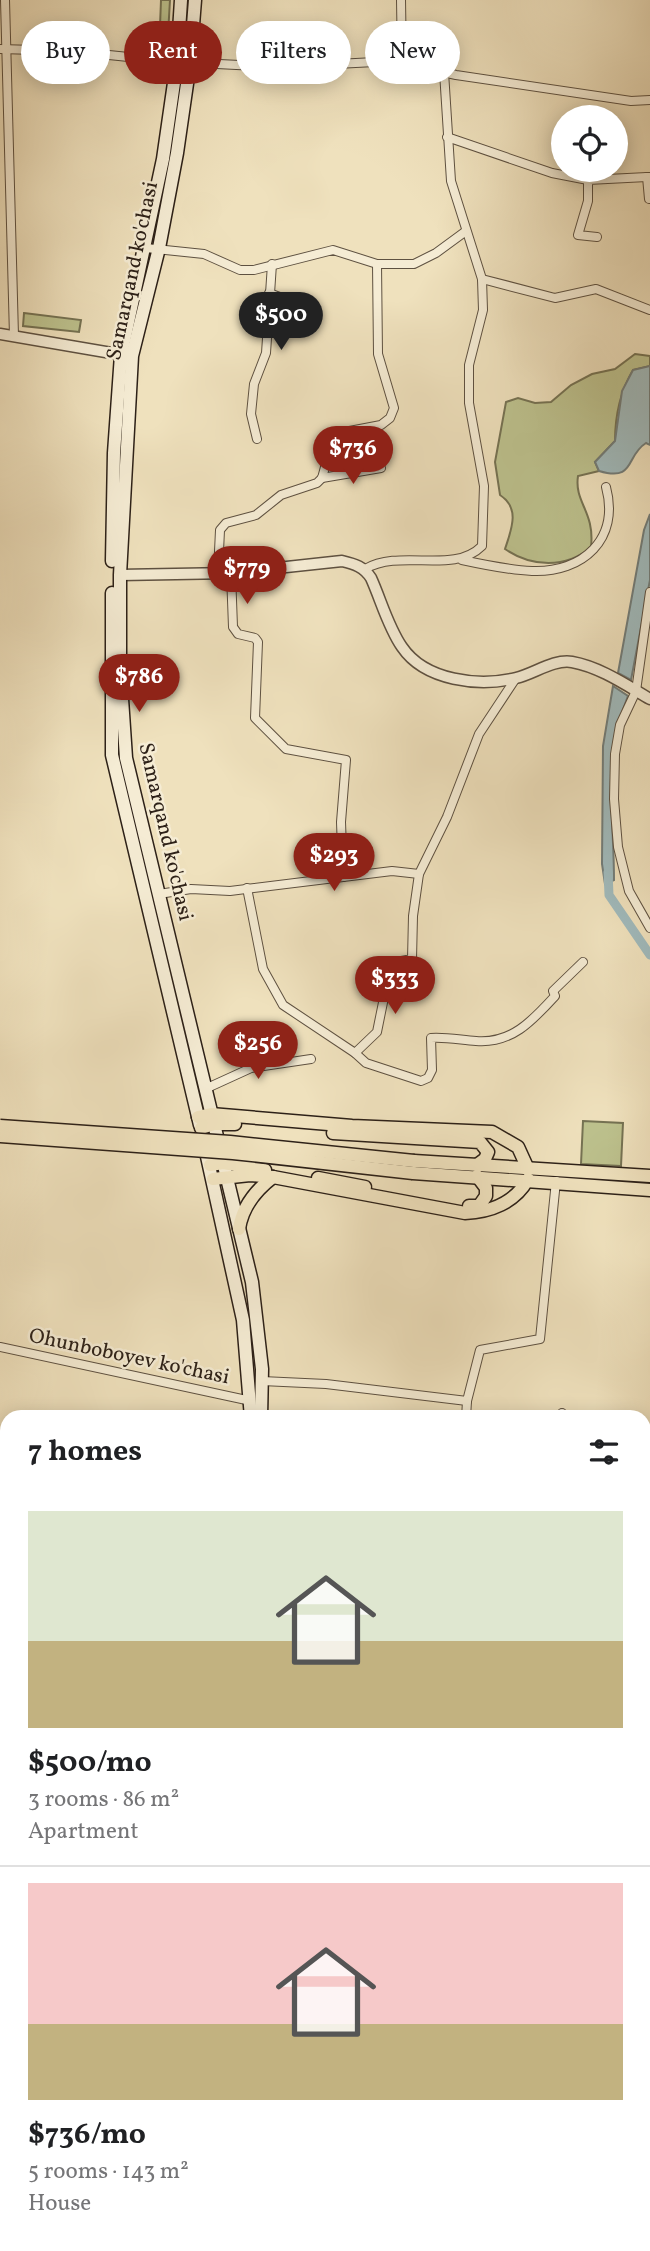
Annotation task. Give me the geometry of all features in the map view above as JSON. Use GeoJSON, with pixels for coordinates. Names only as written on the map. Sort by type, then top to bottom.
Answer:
{"type":"FeatureCollection","features":[{"type":"Feature","properties":{"kind":"main road","name":"Samarqand ko'chasi"},"geometry":{"type":"LineString","coordinates":[[181,0],[182,21]]}},
{"type":"Feature","properties":{"kind":"main road","name":"Samarqand ko'chasi"},"geometry":{"type":"LineString","coordinates":[[191,21],[195,0]]}},
{"type":"Feature","properties":{"kind":"main road","name":"Samarqand ko'chasi"},"geometry":{"type":"LineString","coordinates":[[179,84],[152,248],[126,355],[114,453],[112,755],[199,1090]]}},
{"type":"Feature","properties":{"kind":"main road","name":"Samarqand ko'chasi"},"geometry":{"type":"LineString","coordinates":[[126,355],[120,575],[125,753],[159,894],[218,1171],[243,1320],[251,1410]]}},
{"type":"Feature","properties":{"kind":"main road"},"geometry":{"type":"LineString","coordinates":[[206,1121],[364,1136],[480,1142],[488,1152],[477,1171]]}},
{"type":"Feature","properties":{"kind":"main road"},"geometry":{"type":"LineString","coordinates":[[206,1121],[492,1132],[518,1147],[528,1174],[521,1190],[501,1205],[465,1213],[273,1177],[218,1171]]}},
{"type":"Feature","properties":{"kind":"main road"},"geometry":{"type":"LineString","coordinates":[[0,1126],[230,1142],[413,1167]]}},
{"type":"Feature","properties":{"kind":"main road"},"geometry":{"type":"LineString","coordinates":[[0,1136],[477,1171],[650,1176]]}},
{"type":"Feature","properties":{"kind":"main road","name":"Samarqand ko'chasi"},"geometry":{"type":"LineString","coordinates":[[218,1171],[239,1229],[252,1282],[262,1381],[261,1410]]}},
{"type":"Feature","properties":{"kind":"main road"},"geometry":{"type":"LineString","coordinates":[[218,1171],[472,1206],[481,1204],[486,1196],[486,1188],[477,1171]]}},
{"type":"Feature","properties":{"kind":"main road"},"geometry":{"type":"LineString","coordinates":[[528,1174],[555,1181],[650,1190]]}},
{"type":"Feature","properties":{"kind":"main road"},"geometry":{"type":"LineString","coordinates":[[239,1229],[240,1219],[253,1195],[273,1177]]}},
{"type":"Feature","properties":{"kind":"street"},"geometry":{"type":"LineString","coordinates":[[5,0],[2,49],[15,336]]}},
{"type":"Feature","properties":{"kind":"street"},"geometry":{"type":"LineString","coordinates":[[401,0],[401,21]]}},
{"type":"Feature","properties":{"kind":"street"},"geometry":{"type":"LineString","coordinates":[[2,49],[124,56]]}},
{"type":"Feature","properties":{"kind":"street"},"geometry":{"type":"LineString","coordinates":[[222,64],[279,67],[365,64]]}},
{"type":"Feature","properties":{"kind":"street"},"geometry":{"type":"LineString","coordinates":[[460,75],[631,102],[650,100]]}},
{"type":"Feature","properties":{"kind":"street"},"geometry":{"type":"LineString","coordinates":[[444,84],[451,181],[482,279],[483,310],[469,365],[469,403],[484,486],[482,546],[472,556],[460,560]]}},
{"type":"Feature","properties":{"kind":"street"},"geometry":{"type":"LineString","coordinates":[[447,137],[551,173]]}},
{"type":"Feature","properties":{"kind":"street"},"geometry":{"type":"LineString","coordinates":[[628,178],[649,177],[649,198]]}},
{"type":"Feature","properties":{"kind":"street"},"geometry":{"type":"LineString","coordinates":[[588,182],[587,201],[578,235],[597,237]]}},
{"type":"Feature","properties":{"kind":"street"},"geometry":{"type":"LineString","coordinates":[[152,248],[204,254],[240,270],[333,250],[377,264],[414,264],[423,261],[466,231]]}},
{"type":"Feature","properties":{"kind":"street"},"geometry":{"type":"LineString","coordinates":[[257,439],[251,414],[254,383],[266,353],[272,264]]}},
{"type":"Feature","properties":{"kind":"street"},"geometry":{"type":"LineString","coordinates":[[218,573],[220,530],[226,523],[256,515],[281,495],[317,483],[322,478],[333,438],[340,433],[382,425],[390,418],[394,408],[378,354],[377,264]]}},
{"type":"Feature","properties":{"kind":"street"},"geometry":{"type":"LineString","coordinates":[[482,279],[555,298],[596,289],[650,310]]}},
{"type":"Feature","properties":{"kind":"street"},"geometry":{"type":"LineString","coordinates":[[269,293],[290,301]]}},
{"type":"Feature","properties":{"kind":"street"},"geometry":{"type":"LineString","coordinates":[[0,334],[126,355]]}},
{"type":"Feature","properties":{"kind":"street"},"geometry":{"type":"LineString","coordinates":[[322,478],[381,468]]}},
{"type":"Feature","properties":{"kind":"street"},"geometry":{"type":"LineString","coordinates":[[365,569],[381,560],[460,560],[535,571],[571,565],[597,548],[609,527],[606,487]]}},
{"type":"Feature","properties":{"kind":"street"},"geometry":{"type":"LineString","coordinates":[[120,575],[231,573],[342,561],[365,569],[396,636],[414,660],[447,677],[485,682],[516,678],[561,662],[587,667],[608,675],[650,699]]}},
{"type":"Feature","properties":{"kind":"street"},"geometry":{"type":"LineString","coordinates":[[231,573],[233,627],[238,634],[255,638],[258,642],[255,718],[286,748],[345,761],[341,821],[343,877]]}},
{"type":"Feature","properties":{"kind":"street"},"geometry":{"type":"LineString","coordinates":[[650,592],[636,691],[620,725],[615,754],[617,835],[622,880],[650,928]]}},
{"type":"Feature","properties":{"kind":"street"},"geometry":{"type":"LineString","coordinates":[[355,1053],[377,1032],[391,963],[412,959],[413,916],[419,873],[447,817],[479,734],[516,678]]}},
{"type":"Feature","properties":{"kind":"street"},"geometry":{"type":"LineString","coordinates":[[159,894],[191,889],[247,888],[392,871],[419,873]]}},
{"type":"Feature","properties":{"kind":"street"},"geometry":{"type":"LineString","coordinates":[[247,888],[263,969],[275,996],[283,1005],[374,1067],[421,1081],[428,1078],[432,1070],[431,1038],[488,1041],[515,1034],[527,1026],[555,996],[554,991],[583,962]]}},
{"type":"Feature","properties":{"kind":"street"},"geometry":{"type":"LineString","coordinates":[[199,1090],[251,1068],[311,1059]]}},
{"type":"Feature","properties":{"kind":"street"},"geometry":{"type":"LineString","coordinates":[[466,1410],[480,1350],[540,1339],[555,1181]]}},
{"type":"Feature","properties":{"kind":"street","name":"Ohunboboyev ko'chasi"},"geometry":{"type":"LineString","coordinates":[[0,1347],[251,1401]]}},
{"type":"Feature","properties":{"kind":"street"},"geometry":{"type":"LineString","coordinates":[[262,1381],[326,1384],[467,1401]]}},
{"type":"Feature","properties":{"kind":"green space"},"geometry":{"type":"Polygon","coordinates":[[[161,0],[170,0],[169,21],[160,21],[161,0]]]}},
{"type":"Feature","properties":{"kind":"green space"},"geometry":{"type":"Polygon","coordinates":[[[24,313],[81,320],[79,332],[23,326],[24,313]]]}},
{"type":"Feature","properties":{"kind":"green space"},"geometry":{"type":"Polygon","coordinates":[[[635,354],[650,356],[650,366],[633,370],[628,378],[619,404],[615,441],[595,462],[599,471],[578,476],[579,493],[590,525],[591,547],[571,559],[548,563],[526,559],[505,549],[513,519],[510,506],[500,495],[495,462],[506,402],[518,398],[535,403],[551,402],[571,385],[592,374],[615,369],[635,354]]]}},
{"type":"Feature","properties":{"kind":"green space"},"geometry":{"type":"Polygon","coordinates":[[[583,1121],[623,1123],[621,1166],[581,1164],[583,1121]]]}},
{"type":"Feature","properties":{"kind":"water"},"geometry":{"type":"Polygon","coordinates":[[[650,366],[650,445],[646,443],[639,448],[625,470],[619,473],[599,471],[595,462],[615,441],[622,391],[633,370],[650,366]]]}},
{"type":"Feature","properties":{"kind":"water"},"geometry":{"type":"Polygon","coordinates":[[[650,514],[650,580],[631,680],[618,673],[644,530],[650,514]]]}},
{"type":"Feature","properties":{"kind":"water"},"geometry":{"type":"Polygon","coordinates":[[[613,686],[628,696],[620,720],[612,765],[614,880],[605,884],[602,864],[603,746],[613,686]]]}},
{"type":"Feature","properties":{"kind":"waterway"},"geometry":{"type":"LineString","coordinates":[[608,872],[609,895],[650,955]]}}]}
